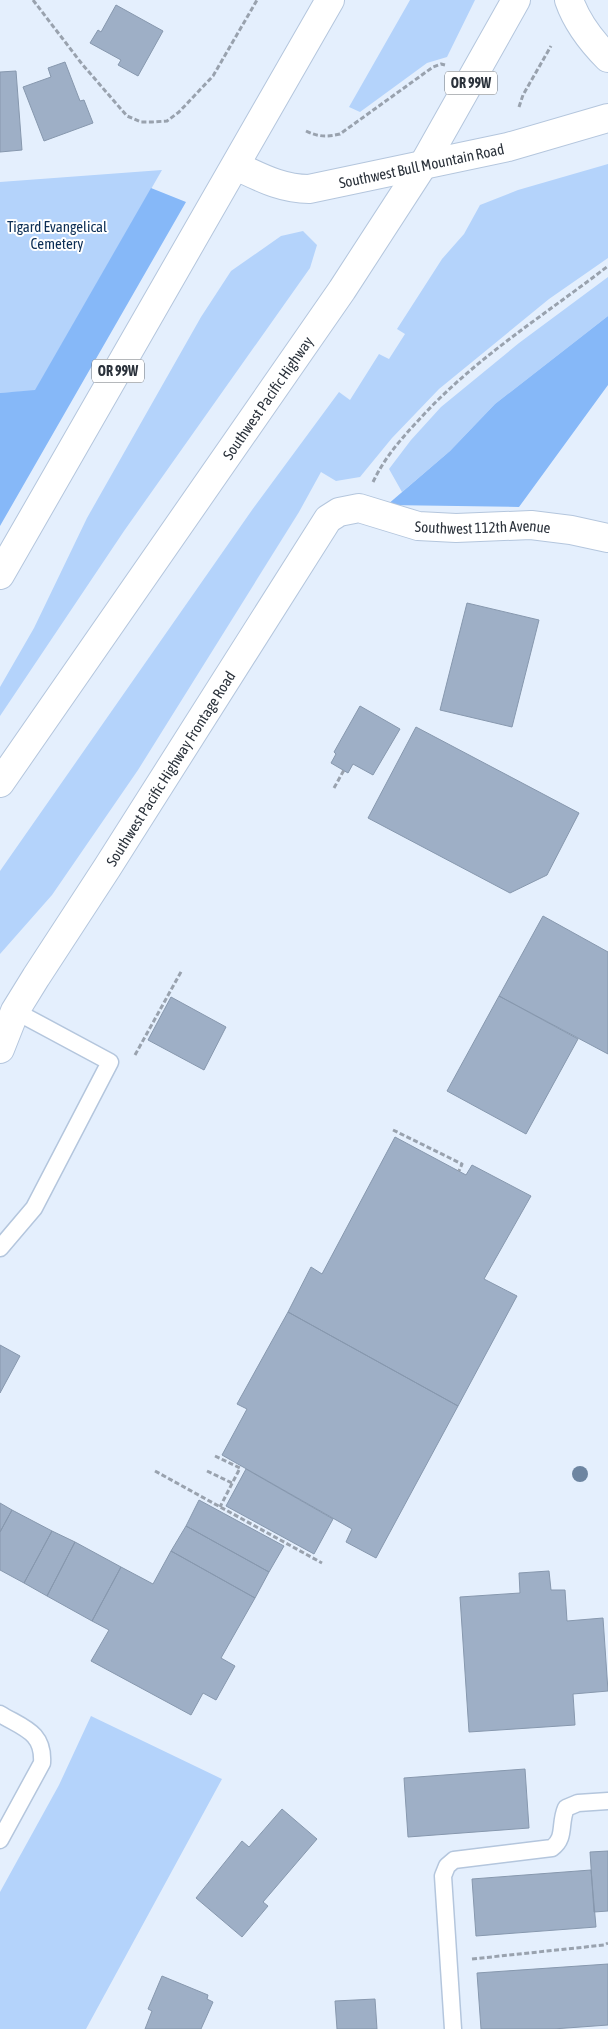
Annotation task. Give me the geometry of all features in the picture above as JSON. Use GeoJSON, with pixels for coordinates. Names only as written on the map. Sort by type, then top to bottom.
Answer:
{"type":"FeatureCollection","features":[{"type":"Feature","properties":{"kind":"main road","name":"OR 99W"},"geometry":{"type":"LineString","coordinates":[[0,575],[330,0]]}},
{"type":"Feature","properties":{"kind":"main road","name":"Southwest Pacific Highway"},"geometry":{"type":"LineString","coordinates":[[0,783],[336,298],[423,165],[516,0]]}},
{"type":"Feature","properties":{"kind":"main road"},"geometry":{"type":"LineString","coordinates":[[569,0],[573,14],[591,42],[608,58]]}},
{"type":"Feature","properties":{"kind":"main road","name":"Southwest Bull Mountain Road"},"geometry":{"type":"LineString","coordinates":[[236,166],[279,186],[309,189],[508,147],[608,118]]}},
{"type":"Feature","properties":{"kind":"main road","name":"Southwest 112th Avenue"},"geometry":{"type":"LineString","coordinates":[[359,508],[418,526],[456,528],[530,525],[571,530],[608,538]]}},
{"type":"Feature","properties":{"kind":"main road","name":"Southwest Pacific Highway Frontage Road"},"geometry":{"type":"LineString","coordinates":[[0,1049],[15,1011],[328,519],[340,512],[359,508]]}},
{"type":"Feature","properties":{"kind":"lane"},"geometry":{"type":"LineString","coordinates":[[0,1248],[34,1208],[110,1062],[15,1011]]}},
{"type":"Feature","properties":{"kind":"lane"},"geometry":{"type":"LineString","coordinates":[[0,1714],[37,1737],[43,1750],[42,1763],[0,1840]]}},
{"type":"Feature","properties":{"kind":"lane"},"geometry":{"type":"LineString","coordinates":[[453,2029],[443,1876],[447,1866],[454,1860],[552,1848],[558,1844],[561,1835],[562,1818],[566,1808],[578,1803],[608,1801]]}},
{"type":"Feature","properties":{"kind":"path"},"geometry":{"type":"LineString","coordinates":[[33,0],[82,64],[127,116],[141,122],[167,121],[214,76],[257,0]]}},
{"type":"Feature","properties":{"kind":"path"},"geometry":{"type":"LineString","coordinates":[[519,108],[523,95],[551,46]]}},
{"type":"Feature","properties":{"kind":"path"},"geometry":{"type":"LineString","coordinates":[[306,131],[316,136],[328,137],[340,134],[433,66],[441,64],[452,68]]}},
{"type":"Feature","properties":{"kind":"path"},"geometry":{"type":"LineString","coordinates":[[359,508],[380,468],[400,441],[431,406],[462,377],[506,341],[608,266]]}},
{"type":"Feature","properties":{"kind":"path"},"geometry":{"type":"LineString","coordinates":[[334,788],[344,770]]}},
{"type":"Feature","properties":{"kind":"path"},"geometry":{"type":"LineString","coordinates":[[135,1056],[182,970]]}},
{"type":"Feature","properties":{"kind":"path"},"geometry":{"type":"LineString","coordinates":[[393,1130],[462,1164],[459,1171]]}},
{"type":"Feature","properties":{"kind":"path"},"geometry":{"type":"LineString","coordinates":[[215,1456],[240,1468],[220,1506]]}},
{"type":"Feature","properties":{"kind":"path"},"geometry":{"type":"LineString","coordinates":[[155,1471],[322,1563]]}},
{"type":"Feature","properties":{"kind":"path"},"geometry":{"type":"LineString","coordinates":[[207,1471],[232,1483]]}},
{"type":"Feature","properties":{"kind":"path"},"geometry":{"type":"LineString","coordinates":[[449,1961],[604,1945],[608,1943]]}},
{"type":"Feature","properties":{"kind":"green space"},"geometry":{"type":"Polygon","coordinates":[[[410,0],[475,0],[447,57],[427,63],[360,112],[349,107],[410,0]]]}},
{"type":"Feature","properties":{"kind":"green space"},"geometry":{"type":"Polygon","coordinates":[[[608,164],[608,258],[549,299],[439,389],[392,438],[360,477],[336,481],[321,472],[299,512],[138,770],[52,895],[0,954],[0,871],[252,510],[339,392],[350,400],[379,354],[389,359],[405,334],[397,329],[442,259],[464,234],[480,205],[518,190],[608,164]]]}},
{"type":"Feature","properties":{"kind":"green space","name":"Tigard Evangelical Cemetery"},"geometry":{"type":"Polygon","coordinates":[[[162,170],[35,391],[0,393],[0,182],[162,170]]]}},
{"type":"Feature","properties":{"kind":"green space"},"geometry":{"type":"Polygon","coordinates":[[[303,231],[317,245],[310,268],[124,531],[0,716],[0,687],[34,628],[87,518],[201,317],[231,271],[281,236],[303,231]]]}},
{"type":"Feature","properties":{"kind":"green space"},"geometry":{"type":"Polygon","coordinates":[[[608,277],[608,316],[495,404],[450,451],[402,492],[389,469],[411,440],[441,407],[519,343],[608,277]]]}},
{"type":"Feature","properties":{"kind":"green space"},"geometry":{"type":"Polygon","coordinates":[[[91,1716],[222,1779],[86,2029],[0,2029],[0,1892],[59,1785],[91,1716]]]}},
{"type":"Feature","properties":{"kind":"shaded area"},"geometry":{"type":"Polygon","coordinates":[[[151,188],[186,202],[0,526],[0,393],[35,390],[151,188]]]}},
{"type":"Feature","properties":{"kind":"shaded area"},"geometry":{"type":"Polygon","coordinates":[[[608,316],[608,385],[519,507],[387,505],[450,451],[495,404],[608,316]]]}},
{"type":"Feature","properties":{"kind":"building"},"geometry":{"type":"Polygon","coordinates":[[[116,5],[163,31],[138,76],[118,65],[121,60],[90,43],[98,30],[101,32],[116,5]]]}},
{"type":"Feature","properties":{"kind":"building"},"geometry":{"type":"Polygon","coordinates":[[[65,62],[80,101],[84,100],[93,123],[44,141],[23,87],[51,77],[48,68],[65,62]]]}},
{"type":"Feature","properties":{"kind":"building"},"geometry":{"type":"Polygon","coordinates":[[[16,71],[22,150],[0,152],[0,72],[16,71]]]}},
{"type":"Feature","properties":{"kind":"building"},"geometry":{"type":"Polygon","coordinates":[[[467,603],[539,620],[512,727],[440,710],[467,603]]]}},
{"type":"Feature","properties":{"kind":"building"},"geometry":{"type":"Polygon","coordinates":[[[360,706],[400,729],[373,775],[353,764],[348,773],[331,763],[336,754],[334,752],[360,706]]]}},
{"type":"Feature","properties":{"kind":"building"},"geometry":{"type":"Polygon","coordinates":[[[416,727],[579,813],[547,875],[510,893],[368,818],[416,727]]]}},
{"type":"Feature","properties":{"kind":"building"},"geometry":{"type":"Polygon","coordinates":[[[543,916],[608,952],[608,1054],[499,996],[543,916]]]}},
{"type":"Feature","properties":{"kind":"building"},"geometry":{"type":"Polygon","coordinates":[[[499,996],[578,1039],[526,1134],[447,1091],[499,996]]]}},
{"type":"Feature","properties":{"kind":"building"},"geometry":{"type":"Polygon","coordinates":[[[171,997],[226,1027],[204,1070],[148,1040],[171,997]]]}},
{"type":"Feature","properties":{"kind":"building"},"geometry":{"type":"Polygon","coordinates":[[[395,1137],[466,1175],[472,1165],[531,1196],[484,1279],[517,1296],[458,1406],[288,1312],[311,1267],[322,1274],[395,1137]]]}},
{"type":"Feature","properties":{"kind":"building"},"geometry":{"type":"Polygon","coordinates":[[[288,1312],[458,1406],[376,1558],[346,1542],[352,1529],[222,1455],[247,1409],[237,1404],[288,1312]]]}},
{"type":"Feature","properties":{"kind":"building"},"geometry":{"type":"Polygon","coordinates":[[[0,1345],[20,1356],[0,1393],[0,1345]]]}},
{"type":"Feature","properties":{"kind":"building"},"geometry":{"type":"Polygon","coordinates":[[[246,1469],[333,1519],[314,1554],[226,1506],[246,1469]]]}},
{"type":"Feature","properties":{"kind":"building"},"geometry":{"type":"Polygon","coordinates":[[[199,1500],[284,1546],[269,1572],[186,1526],[199,1500]]]}},
{"type":"Feature","properties":{"kind":"building"},"geometry":{"type":"Polygon","coordinates":[[[0,1503],[12,1510],[0,1532],[0,1503]]]}},
{"type":"Feature","properties":{"kind":"building"},"geometry":{"type":"Polygon","coordinates":[[[12,1510],[52,1531],[24,1583],[0,1570],[0,1532],[12,1510]]]}},
{"type":"Feature","properties":{"kind":"building"},"geometry":{"type":"Polygon","coordinates":[[[186,1526],[269,1572],[255,1598],[171,1551],[186,1526]]]}},
{"type":"Feature","properties":{"kind":"building"},"geometry":{"type":"Polygon","coordinates":[[[52,1531],[75,1542],[47,1596],[24,1583],[52,1531]]]}},
{"type":"Feature","properties":{"kind":"building"},"geometry":{"type":"Polygon","coordinates":[[[75,1542],[121,1567],[92,1621],[47,1596],[75,1542]]]}},
{"type":"Feature","properties":{"kind":"building"},"geometry":{"type":"Polygon","coordinates":[[[171,1551],[255,1598],[221,1658],[235,1666],[216,1700],[203,1693],[191,1715],[91,1661],[109,1630],[92,1621],[121,1567],[153,1584],[171,1551]]]}},
{"type":"Feature","properties":{"kind":"building"},"geometry":{"type":"Polygon","coordinates":[[[549,1571],[551,1590],[565,1590],[567,1621],[603,1618],[608,1691],[573,1694],[575,1725],[469,1732],[460,1597],[520,1593],[519,1573],[549,1571]]]}},
{"type":"Feature","properties":{"kind":"building"},"geometry":{"type":"Polygon","coordinates":[[[525,1769],[529,1828],[408,1837],[404,1778],[525,1769]]]}},
{"type":"Feature","properties":{"kind":"building"},"geometry":{"type":"Polygon","coordinates":[[[282,1809],[317,1839],[263,1902],[268,1906],[242,1937],[196,1898],[242,1841],[249,1847],[282,1809]]]}},
{"type":"Feature","properties":{"kind":"building"},"geometry":{"type":"Polygon","coordinates":[[[608,1851],[608,1911],[594,1912],[590,1852],[608,1851]]]}},
{"type":"Feature","properties":{"kind":"building"},"geometry":{"type":"Polygon","coordinates":[[[591,1870],[596,1927],[476,1936],[472,1879],[591,1870]]]}},
{"type":"Feature","properties":{"kind":"building"},"geometry":{"type":"Polygon","coordinates":[[[608,1964],[608,2025],[553,2029],[481,2029],[477,1973],[608,1964]]]}},
{"type":"Feature","properties":{"kind":"building"},"geometry":{"type":"Polygon","coordinates":[[[162,1976],[208,1995],[207,1999],[213,2002],[201,2029],[145,2029],[152,2011],[148,2009],[162,1976]]]}},
{"type":"Feature","properties":{"kind":"building"},"geometry":{"type":"Polygon","coordinates":[[[375,1999],[377,2029],[337,2029],[335,2001],[375,1999]]]}}]}
